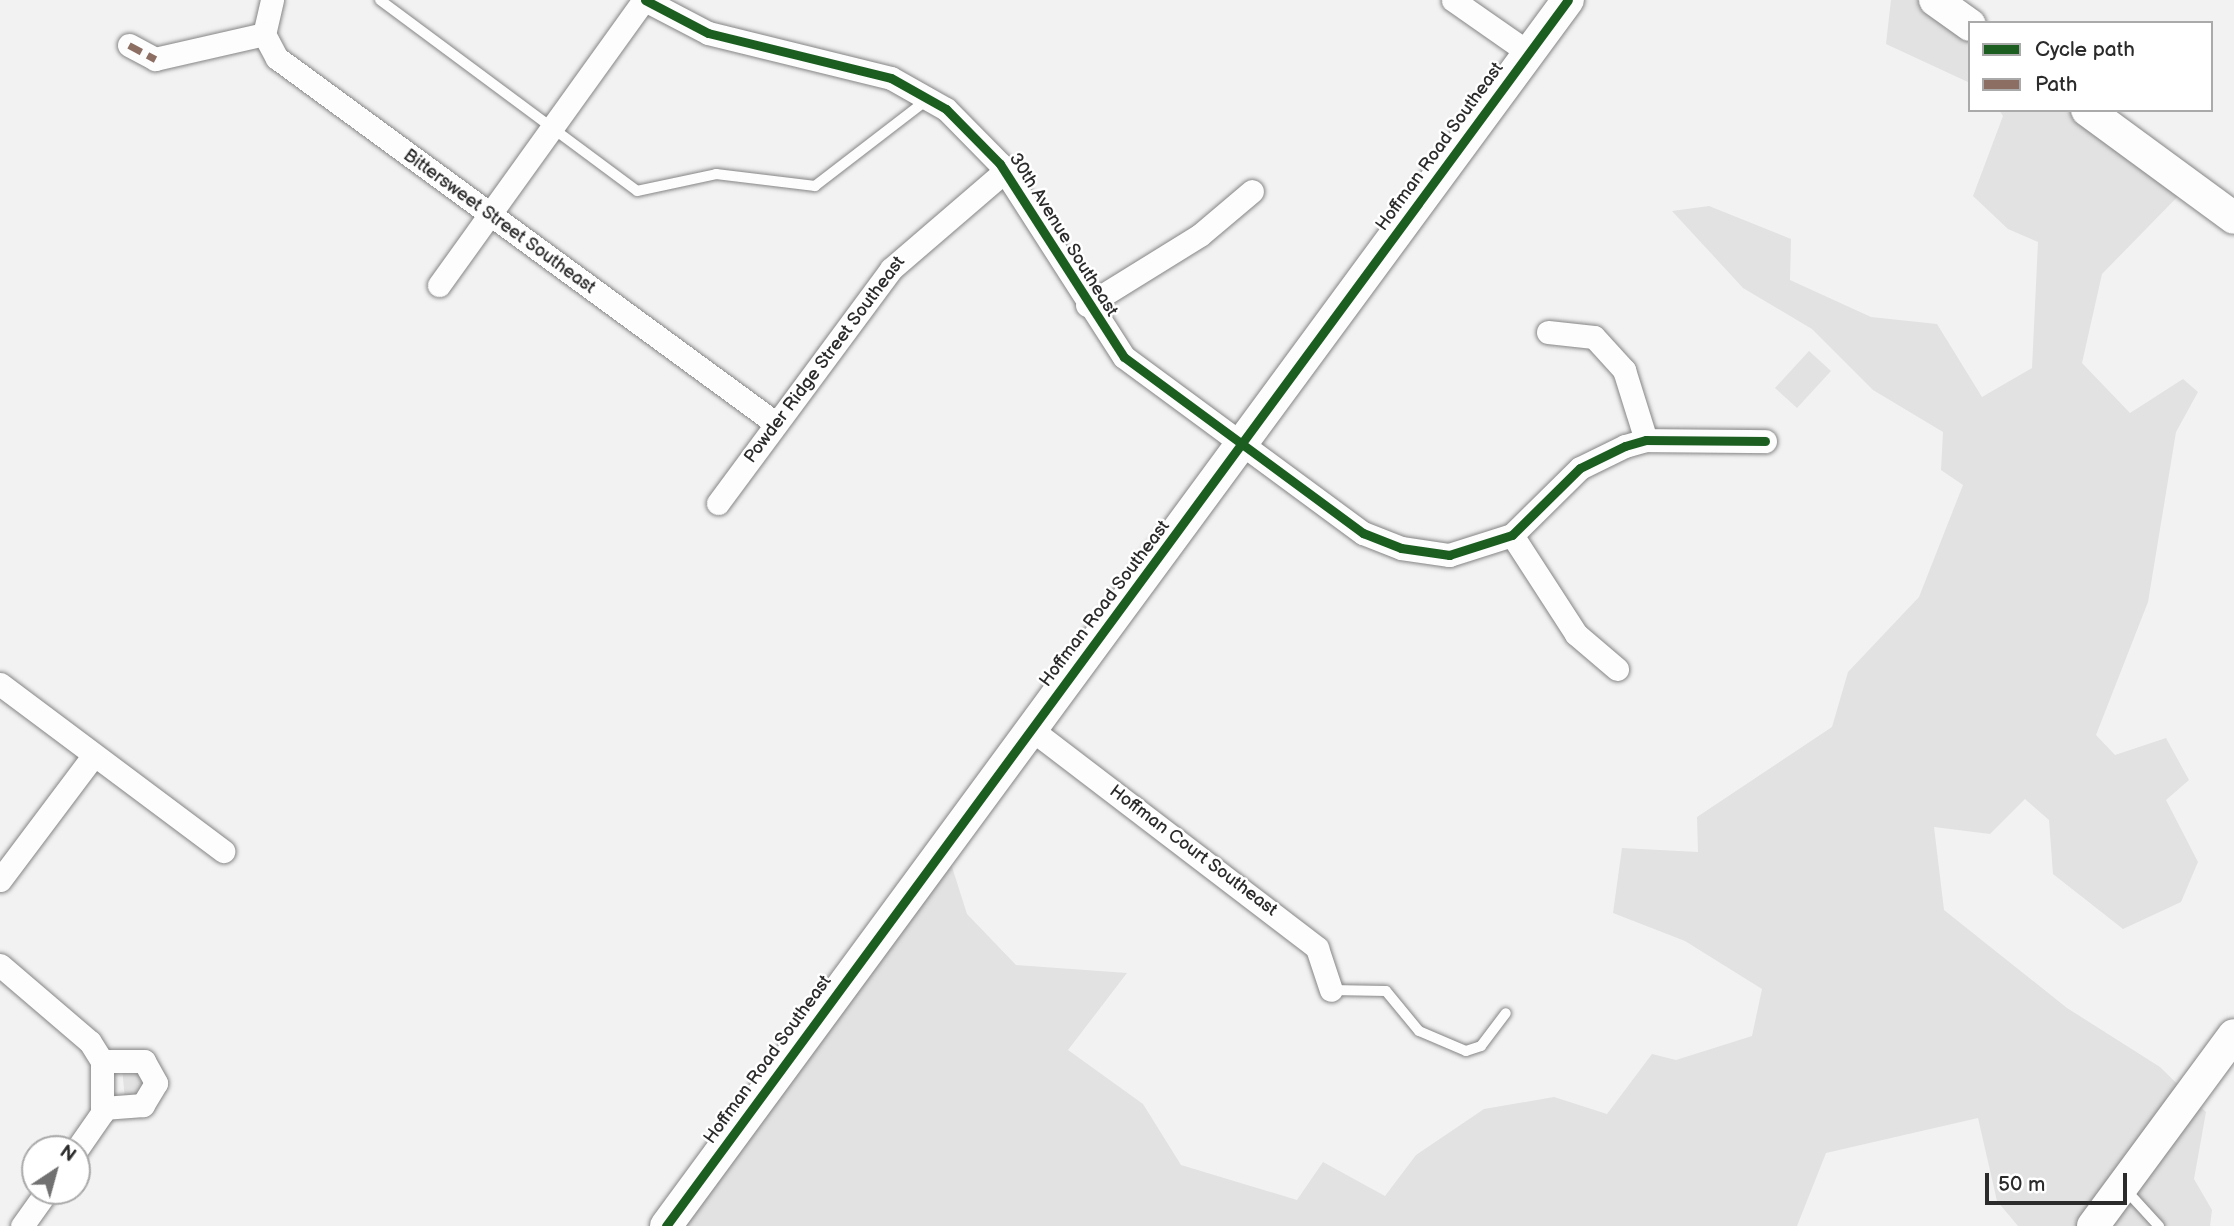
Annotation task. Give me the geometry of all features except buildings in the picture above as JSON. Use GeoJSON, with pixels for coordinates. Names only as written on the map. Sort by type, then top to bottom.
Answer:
{"type":"FeatureCollection","features":[{"type":"Feature","properties":{"kind":"street"},"geometry":{"type":"LineString","coordinates":[[129,45],[155,59],[264,34],[272,0]]}},
{"type":"Feature","properties":{"kind":"street"},"geometry":{"type":"LineString","coordinates":[[439,285],[645,0]]}},
{"type":"Feature","properties":{"kind":"street","name":"30th Avenue Southeast"},"geometry":{"type":"LineString","coordinates":[[645,0],[708,33],[891,78],[929,98],[967,126],[1006,171],[1087,304],[1124,358],[1363,533],[1401,548],[1449,555],[1512,535]]}},
{"type":"Feature","properties":{"kind":"street"},"geometry":{"type":"LineString","coordinates":[[1453,0],[1529,52]]}},
{"type":"Feature","properties":{"kind":"street","name":"Hoffman Road Southeast"},"geometry":{"type":"LineString","coordinates":[[666,1226],[1568,0]]}},
{"type":"Feature","properties":{"kind":"street"},"geometry":{"type":"LineString","coordinates":[[1935,0],[1968,24]]}},
{"type":"Feature","properties":{"kind":"street","name":"Bittersweet Street Southeast"},"geometry":{"type":"LineString","coordinates":[[264,34],[277,58],[489,216],[774,422]]}},
{"type":"Feature","properties":{"kind":"street"},"geometry":{"type":"LineString","coordinates":[[2090,112],[2234,218]]}},
{"type":"Feature","properties":{"kind":"street","name":"Powder Ridge Street Southeast"},"geometry":{"type":"LineString","coordinates":[[718,503],[774,422],[891,268],[1006,171]]}},
{"type":"Feature","properties":{"kind":"street"},"geometry":{"type":"LineString","coordinates":[[1087,304],[1200,236],[1252,191]]}},
{"type":"Feature","properties":{"kind":"street"},"geometry":{"type":"LineString","coordinates":[[1548,332],[1594,337],[1624,370],[1646,440]]}},
{"type":"Feature","properties":{"kind":"street"},"geometry":{"type":"LineString","coordinates":[[1617,669],[1576,634],[1512,535],[1580,468],[1646,440],[1765,441]]}},
{"type":"Feature","properties":{"kind":"street"},"geometry":{"type":"LineString","coordinates":[[0,684],[223,851]]}},
{"type":"Feature","properties":{"kind":"street","name":"Hoffman Court Southeast"},"geometry":{"type":"LineString","coordinates":[[1031,729],[1317,948],[1331,990]]}},
{"type":"Feature","properties":{"kind":"street"},"geometry":{"type":"LineString","coordinates":[[0,880],[94,755]]}},
{"type":"Feature","properties":{"kind":"street"},"geometry":{"type":"LineString","coordinates":[[0,965],[90,1042],[102,1061],[103,1108],[86,1135]]}},
{"type":"Feature","properties":{"kind":"street"},"geometry":{"type":"LineString","coordinates":[[2093,1226],[2234,1035]]}},
{"type":"Feature","properties":{"kind":"street"},"geometry":{"type":"LineString","coordinates":[[102,1061],[144,1061],[156,1083],[143,1105],[103,1108]]}},
{"type":"Feature","properties":{"kind":"street"},"geometry":{"type":"LineString","coordinates":[[22,1226],[37,1205]]}},
{"type":"Feature","properties":{"kind":"lane"},"geometry":{"type":"LineString","coordinates":[[380,0],[637,191],[716,174],[815,186],[929,98]]}},
{"type":"Feature","properties":{"kind":"lane"},"geometry":{"type":"LineString","coordinates":[[1331,990],[1386,991],[1419,1031],[1466,1051],[1481,1046],[1506,1013]]}},
{"type":"Feature","properties":{"kind":"lane"},"geometry":{"type":"LineString","coordinates":[[2122,1186],[2159,1226]]}},
{"type":"Feature","properties":{"kind":"shaded area"},"geometry":{"type":"Polygon","coordinates":[[[1891,0],[1935,0],[1968,24],[1968,82],[1886,44],[1891,0]]]}},
{"type":"Feature","properties":{"kind":"shaded area"},"geometry":{"type":"Polygon","coordinates":[[[2000,112],[2090,112],[2189,185],[2102,274],[2082,363],[2130,413],[2183,379],[2198,392],[2176,432],[2148,602],[2096,735],[2115,755],[2166,738],[2189,780],[2166,800],[2198,862],[2181,902],[2123,929],[2053,874],[2049,820],[2025,799],[1990,834],[1934,827],[1944,910],[2067,1008],[2160,1067],[2206,1112],[2194,1179],[2212,1210],[2210,1226],[2018,1226],[1997,1201],[1978,1118],[1826,1153],[1797,1226],[666,1226],[945,845],[967,914],[1016,965],[1127,973],[1068,1050],[1143,1104],[1181,1165],[1297,1200],[1323,1162],[1385,1196],[1416,1155],[1484,1109],[1554,1097],[1607,1114],[1652,1054],[1676,1060],[1752,1036],[1762,989],[1685,941],[1613,913],[1622,848],[1698,852],[1697,817],[1832,727],[1848,672],[1919,597],[1963,485],[1941,470],[1943,432],[1873,390],[1812,329],[1743,288],[1672,211],[1709,206],[1791,239],[1790,280],[1871,317],[1937,324],[1982,397],[2032,368],[2038,242],[2008,229],[1973,196],[2003,116],[2000,112]]]}},
{"type":"Feature","properties":{"kind":"shaded area"},"geometry":{"type":"Polygon","coordinates":[[[1809,351],[1831,371],[1797,408],[1775,388],[1809,351]]]}},
{"type":"Feature","properties":{"kind":"shaded area"},"geometry":{"type":"Polygon","coordinates":[[[131,1065],[145,1078],[143,1091],[125,1100],[122,1067],[131,1065]]]}},
{"type":"Feature","properties":{"kind":"marked path"},"geometry":{"type":"LineString","coordinates":[[129,45],[155,59]]}},
{"type":"Feature","properties":{"kind":"cycle path"},"geometry":{"type":"LineString","coordinates":[[645,0],[708,33],[891,78],[946,109],[1000,164],[1124,357],[1363,533],[1401,548],[1449,555],[1512,535],[1580,468],[1625,446],[1646,440],[1765,441]]}},
{"type":"Feature","properties":{"kind":"cycle path"},"geometry":{"type":"LineString","coordinates":[[666,1226],[1568,0]]}}]}
